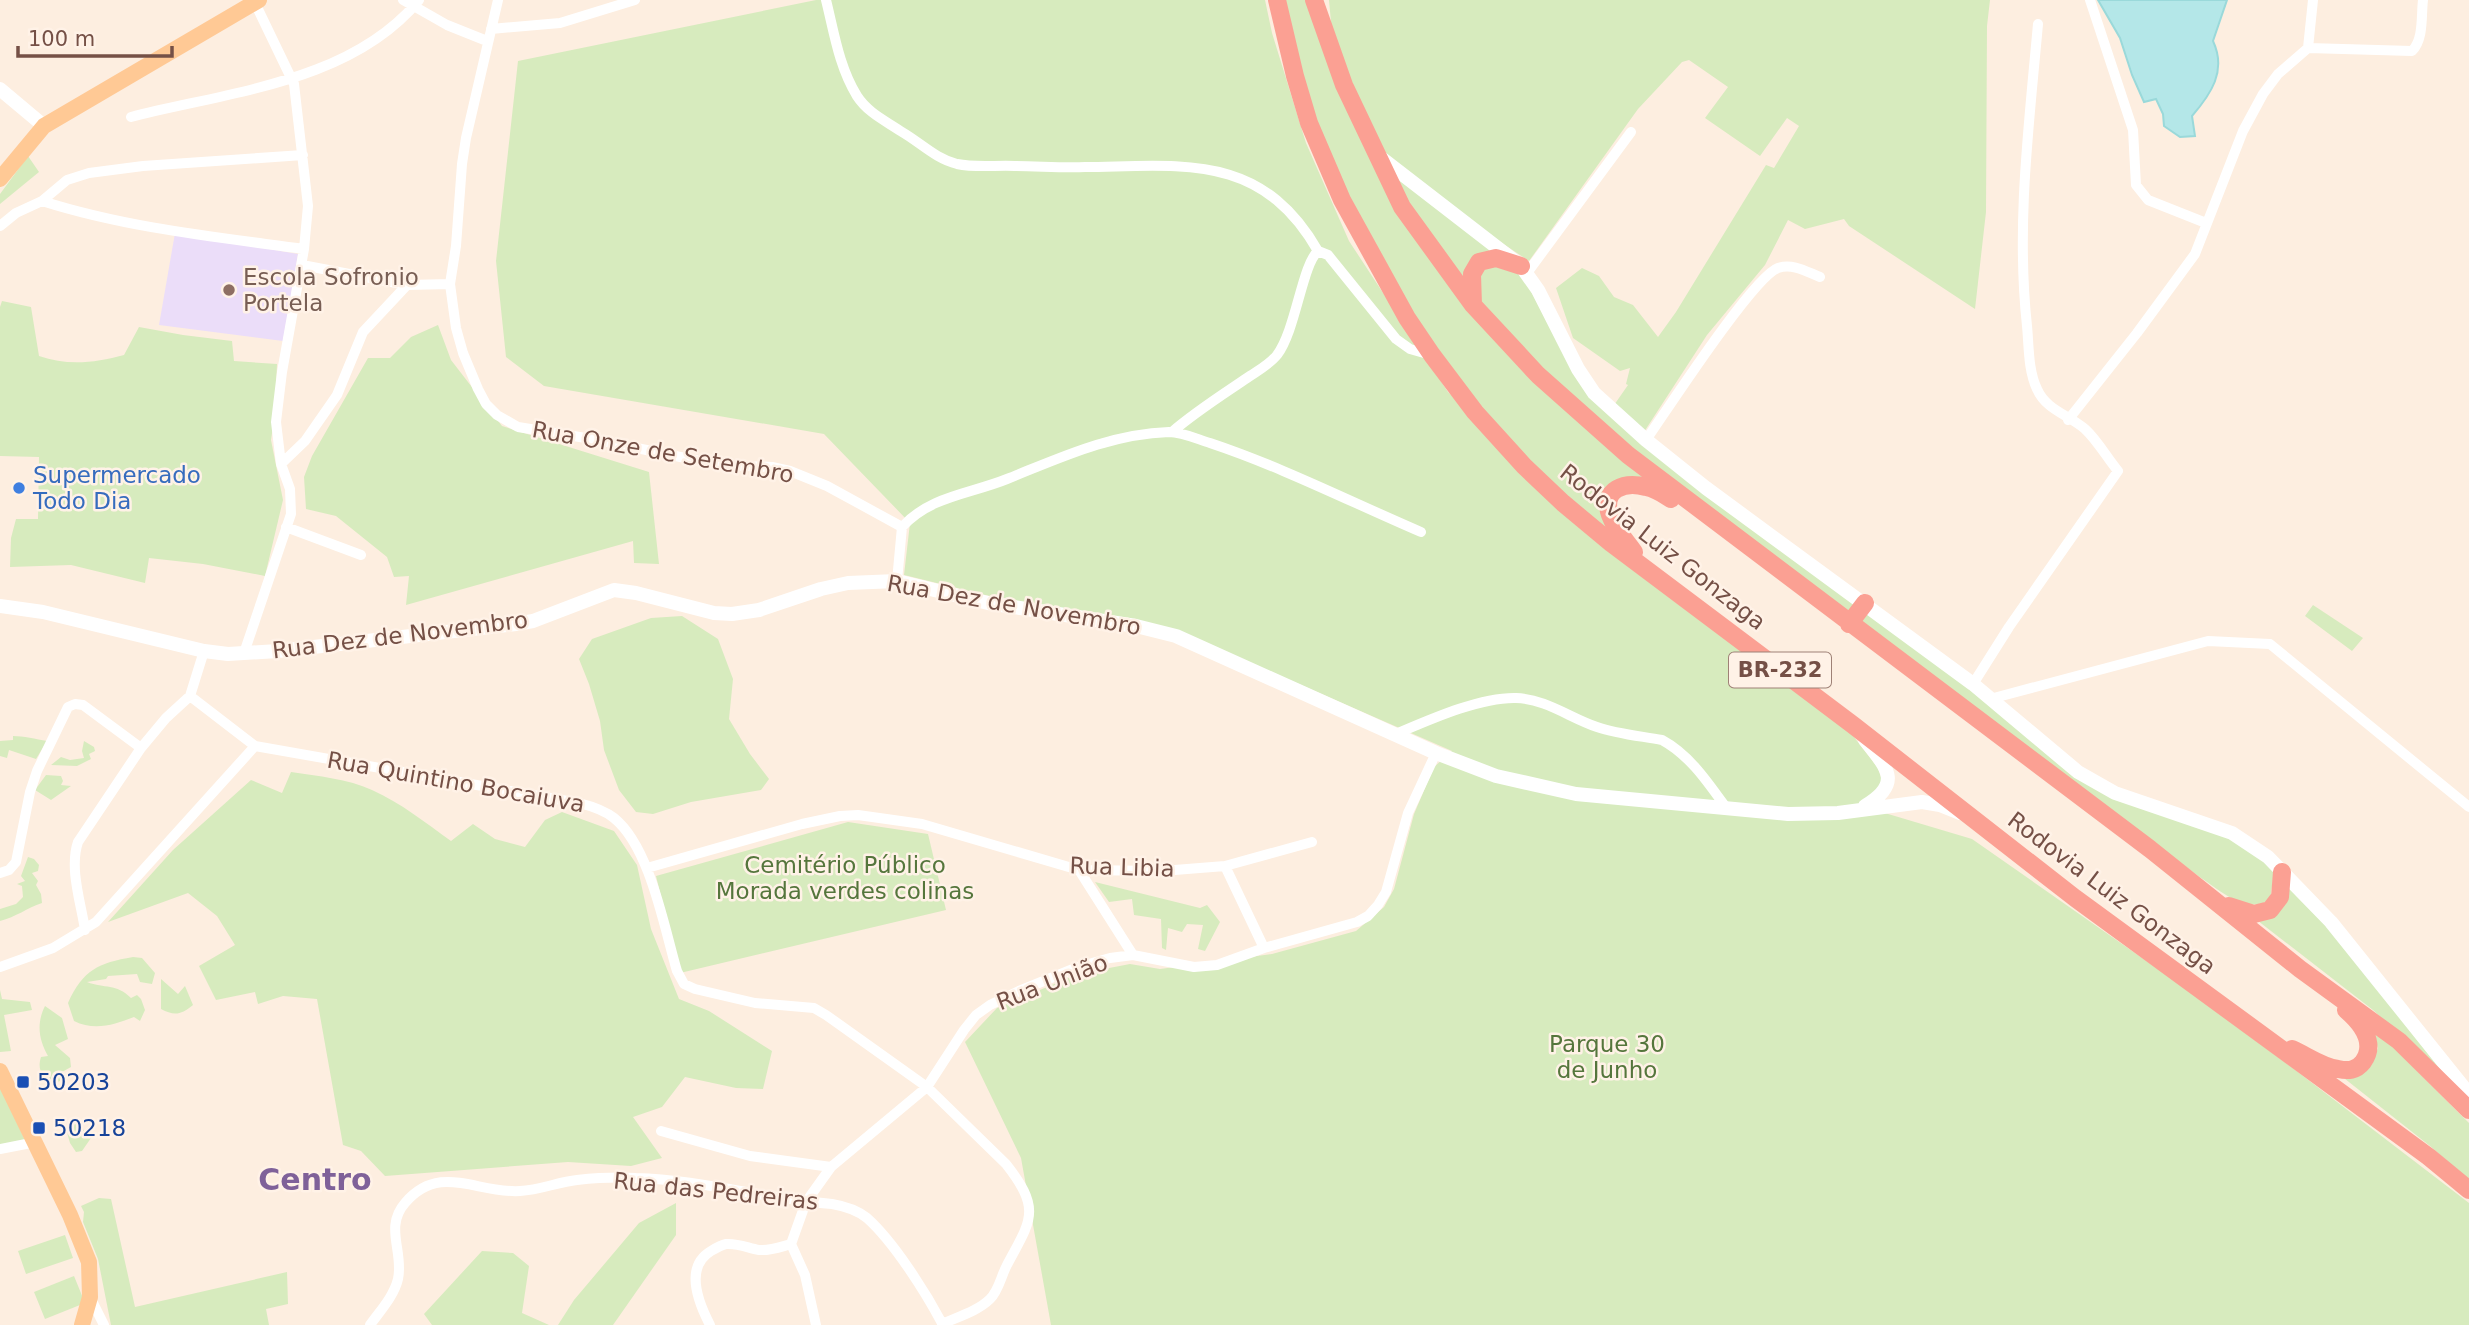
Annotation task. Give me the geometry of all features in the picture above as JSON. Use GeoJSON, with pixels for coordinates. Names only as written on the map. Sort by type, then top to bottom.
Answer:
{"type":"FeatureCollection","features":[{"type":"Feature","properties":{"kind":"highway","name":"Rodovia Luiz Gonzaga"},"geometry":{"type":"LineString","coordinates":[[1277,0],[1309,123],[1342,200],[1407,318],[1432,355],[1475,412],[1524,466],[1573,511],[2075,898],[2469,1189]]}},
{"type":"Feature","properties":{"kind":"highway","name":"BR-232"},"geometry":{"type":"LineString","coordinates":[[1314,0],[1344,85],[1402,207],[1473,305],[1538,374],[1628,455],[2218,902],[2300,969],[2399,1041],[2469,1110]]}},
{"type":"Feature","properties":{"kind":"highway"},"geometry":{"type":"LineString","coordinates":[[1473,305],[1472,274],[1479,262],[1496,257],[1524,269]]}},
{"type":"Feature","properties":{"kind":"highway","name":"BR-232"},"geometry":{"type":"LineString","coordinates":[[1645,566],[1610,516],[1608,503],[1611,494],[1619,486],[1636,485],[1656,490],[1720,526]]}},
{"type":"Feature","properties":{"kind":"highway"},"geometry":{"type":"LineString","coordinates":[[1849,624],[1865,603]]}},
{"type":"Feature","properties":{"kind":"highway"},"geometry":{"type":"LineString","coordinates":[[2218,902],[2254,914],[2265,913],[2280,897],[2282,872]]}},
{"type":"Feature","properties":{"kind":"highway"},"geometry":{"type":"LineString","coordinates":[[2260,1035],[2339,1070],[2355,1069],[2367,1056],[2369,1045],[2361,1025],[2300,969]]}},
{"type":"Feature","properties":{"kind":"main road"},"geometry":{"type":"LineString","coordinates":[[0,179],[44,125],[257,1]]}},
{"type":"Feature","properties":{"kind":"main road"},"geometry":{"type":"LineString","coordinates":[[0,89],[44,125]]}},
{"type":"Feature","properties":{"kind":"main road"},"geometry":{"type":"LineString","coordinates":[[1377,154],[1524,269],[1589,386],[1646,439],[1706,488],[1973,684],[2046,747],[2098,785],[2138,802],[2232,833],[2268,857],[2331,922],[2469,1094]]}},
{"type":"Feature","properties":{"kind":"main road","name":"Rua Dez de Novembro"},"geometry":{"type":"LineString","coordinates":[[0,606],[43,612],[204,651],[244,653],[278,652],[516,624],[541,618],[614,590],[714,613],[732,614],[760,610],[821,589],[848,583],[897,580],[988,603],[1159,631],[1197,645],[1306,696],[1496,776],[1576,794],[1788,814],[1838,813],[1908,802],[1928,802],[1976,820]]}},
{"type":"Feature","properties":{"kind":"main road"},"geometry":{"type":"LineString","coordinates":[[1853,725],[1884,765],[1888,777],[1888,786],[1881,797],[1859,810]]}},
{"type":"Feature","properties":{"kind":"main road"},"geometry":{"type":"LineString","coordinates":[[0,1071],[36,1142],[89,1262],[90,1297],[82,1325]]}},
{"type":"Feature","properties":{"kind":"street"},"geometry":{"type":"LineString","coordinates":[[403,0],[416,3],[447,25],[487,41]]}},
{"type":"Feature","properties":{"kind":"street","name":"Rua Onze de Setembro"},"geometry":{"type":"LineString","coordinates":[[498,0],[462,164],[456,246],[450,284],[454,318],[463,353],[486,404],[507,422],[518,427],[719,465],[772,467],[790,471],[827,486],[902,527]]}},
{"type":"Feature","properties":{"kind":"street"},"geometry":{"type":"LineString","coordinates":[[491,29],[561,23],[635,0]]}},
{"type":"Feature","properties":{"kind":"street"},"geometry":{"type":"LineString","coordinates":[[826,0],[841,58],[858,97],[875,115],[935,155],[958,164],[977,166],[1162,165],[1220,171],[1249,181],[1281,203],[1300,222],[1318,251],[1328,255],[1396,339],[1409,349],[1432,355]]}},
{"type":"Feature","properties":{"kind":"street"},"geometry":{"type":"LineString","coordinates":[[2091,0],[2133,130],[2136,185],[2148,201],[2206,223]]}},
{"type":"Feature","properties":{"kind":"street"},"geometry":{"type":"LineString","coordinates":[[2308,48],[2313,0]]}},
{"type":"Feature","properties":{"kind":"street"},"geometry":{"type":"LineString","coordinates":[[2068,419],[2137,333],[2195,254],[2243,131],[2263,94],[2283,68],[2308,48],[2412,51],[2420,37],[2423,0]]}},
{"type":"Feature","properties":{"kind":"street"},"geometry":{"type":"LineString","coordinates":[[244,653],[292,503],[281,464],[276,422],[302,265],[308,206],[296,96],[257,1]]}},
{"type":"Feature","properties":{"kind":"street"},"geometry":{"type":"LineString","coordinates":[[131,117],[290,79],[363,48],[382,36],[416,3]]}},
{"type":"Feature","properties":{"kind":"street"},"geometry":{"type":"LineString","coordinates":[[1973,684],[2118,471],[2088,432],[2050,406],[2037,390],[2030,361],[2024,301],[2022,235],[2038,24]]}},
{"type":"Feature","properties":{"kind":"street"},"geometry":{"type":"LineString","coordinates":[[1524,269],[1632,132]]}},
{"type":"Feature","properties":{"kind":"street"},"geometry":{"type":"LineString","coordinates":[[0,226],[16,213],[42,201],[67,180],[89,173],[143,166],[303,155]]}},
{"type":"Feature","properties":{"kind":"street"},"geometry":{"type":"LineString","coordinates":[[42,201],[86,215],[139,226],[304,249]]}},
{"type":"Feature","properties":{"kind":"street"},"geometry":{"type":"LineString","coordinates":[[1172,432],[1190,416],[1275,357],[1287,339],[1313,255],[1318,251]]}},
{"type":"Feature","properties":{"kind":"street"},"geometry":{"type":"LineString","coordinates":[[302,265],[407,285],[450,284]]}},
{"type":"Feature","properties":{"kind":"street"},"geometry":{"type":"LineString","coordinates":[[1646,439],[1745,301],[1766,277],[1775,269],[1788,266],[1820,277]]}},
{"type":"Feature","properties":{"kind":"street"},"geometry":{"type":"LineString","coordinates":[[281,464],[305,441],[337,395],[363,332],[407,285]]}},
{"type":"Feature","properties":{"kind":"street"},"geometry":{"type":"LineString","coordinates":[[897,580],[902,527],[912,516],[934,503],[955,494],[1003,481],[1082,447],[1141,435],[1172,432],[1255,459],[1420,532]]}},
{"type":"Feature","properties":{"kind":"street"},"geometry":{"type":"LineString","coordinates":[[286,527],[361,555]]}},
{"type":"Feature","properties":{"kind":"street"},"geometry":{"type":"LineString","coordinates":[[1990,699],[2208,641],[2270,644],[2469,807]]}},
{"type":"Feature","properties":{"kind":"street"},"geometry":{"type":"LineString","coordinates":[[85,930],[76,869],[76,850],[93,818],[141,748],[166,718],[190,696],[204,651]]}},
{"type":"Feature","properties":{"kind":"street","name":"Rua Quintino Bocaiuva"},"geometry":{"type":"LineString","coordinates":[[190,696],[255,746],[593,806],[621,824],[647,868],[677,971],[684,984],[755,1003],[814,1008],[881,1052],[927,1087],[1011,1170],[1024,1190],[1030,1220],[1026,1233],[992,1296],[982,1305],[942,1324]]}},
{"type":"Feature","properties":{"kind":"street"},"geometry":{"type":"LineString","coordinates":[[1396,734],[1446,714],[1513,698],[1526,699],[1553,707],[1606,730],[1668,743],[1707,780],[1727,809]]}},
{"type":"Feature","properties":{"kind":"street"},"geometry":{"type":"LineString","coordinates":[[0,873],[13,867],[19,855],[30,792],[37,771],[68,707],[83,705],[141,748]]}},
{"type":"Feature","properties":{"kind":"street"},"geometry":{"type":"LineString","coordinates":[[0,967],[53,948],[103,916],[255,746]]}},
{"type":"Feature","properties":{"kind":"street","name":"Rua União"},"geometry":{"type":"LineString","coordinates":[[791,1244],[806,1202],[831,1167],[927,1087],[964,1030],[976,1015],[990,1005],[1019,990],[1078,967],[1110,958],[1133,955],[1194,967],[1231,962],[1264,948],[1357,922],[1368,916],[1386,892],[1408,813],[1436,752]]}},
{"type":"Feature","properties":{"kind":"street","name":"Rua Libia"},"geometry":{"type":"LineString","coordinates":[[647,868],[802,824],[858,814],[922,824],[1079,870],[1162,871],[1225,866],[1312,842]]}},
{"type":"Feature","properties":{"kind":"street"},"geometry":{"type":"LineString","coordinates":[[1225,866],[1264,948]]}},
{"type":"Feature","properties":{"kind":"street"},"geometry":{"type":"LineString","coordinates":[[1079,870],[1133,955]]}},
{"type":"Feature","properties":{"kind":"street"},"geometry":{"type":"LineString","coordinates":[[661,1131],[750,1156],[831,1167]]}},
{"type":"Feature","properties":{"kind":"street"},"geometry":{"type":"LineString","coordinates":[[0,1149],[36,1142]]}},
{"type":"Feature","properties":{"kind":"street","name":"Rua das Pedreiras"},"geometry":{"type":"LineString","coordinates":[[370,1325],[392,1293],[398,1279],[395,1218],[414,1193],[426,1185],[442,1181],[519,1191],[576,1180],[636,1178],[845,1206],[867,1219],[917,1281],[942,1324]]}},
{"type":"Feature","properties":{"kind":"street"},"geometry":{"type":"LineString","coordinates":[[710,1325],[698,1297],[695,1274],[697,1265],[706,1254],[724,1244],[770,1250],[791,1244],[804,1275],[816,1325]]}},
{"type":"Feature","properties":{"kind":"street"},"geometry":{"type":"LineString","coordinates":[[90,1297],[104,1325]]}},
{"type":"Feature","properties":{"kind":"shaded area","name":"Escola Sofronio Portela"},"geometry":{"type":"Polygon","coordinates":[[[175,233],[298,254],[283,341],[159,325],[175,233]]]}},
{"type":"Feature","properties":{"kind":"green space","name":"Parque 30 de Junho"},"geometry":{"type":"Polygon","coordinates":[[[816,0],[1265,0],[1272,33],[1306,143],[1349,241],[1448,392],[1666,595],[1847,728],[1878,768],[1882,780],[1878,793],[1858,805],[1972,839],[2165,974],[2469,1203],[2469,1325],[1051,1325],[1021,1158],[965,1042],[997,1008],[1078,974],[1130,964],[1160,969],[1272,954],[1356,931],[1384,907],[1394,889],[1414,814],[1434,767],[1452,751],[1237,657],[904,575],[910,523],[824,434],[544,386],[506,357],[496,261],[518,61],[816,0]]]}},
{"type":"Feature","properties":{"kind":"green space"},"geometry":{"type":"Polygon","coordinates":[[[1280,0],[1317,0],[1332,33],[1329,0],[1990,0],[1987,26],[1986,212],[1975,309],[1849,226],[1844,219],[1805,229],[1788,220],[1765,265],[1707,335],[1644,432],[1612,408],[1628,385],[1626,384],[1630,368],[1620,371],[1573,338],[1556,288],[1582,268],[1599,276],[1614,297],[1633,305],[1658,337],[1766,165],[1774,168],[1799,126],[1787,118],[1760,156],[1705,118],[1728,87],[1689,60],[1682,62],[1638,109],[1529,261],[1443,204],[1379,154],[1472,308],[1655,486],[1607,492],[1621,546],[1512,450],[1422,349],[1320,141],[1280,0]]]}},
{"type":"Feature","properties":{"kind":"green space"},"geometry":{"type":"Polygon","coordinates":[[[28,156],[39,172],[0,204],[0,194],[28,156]]]}},
{"type":"Feature","properties":{"kind":"green space"},"geometry":{"type":"Polygon","coordinates":[[[1384,162],[1511,260],[1478,257],[1471,299],[1402,204],[1384,162]]]}},
{"type":"Feature","properties":{"kind":"green space"},"geometry":{"type":"Polygon","coordinates":[[[1480,261],[1520,270],[1578,381],[1970,684],[2058,760],[2176,816],[2252,848],[2274,872],[2270,900],[2260,904],[2243,903],[2201,878],[1622,449],[1477,304],[1480,261]]]}},
{"type":"Feature","properties":{"kind":"green space"},"geometry":{"type":"Polygon","coordinates":[[[2,301],[31,307],[39,356],[50,359],[81,362],[124,355],[139,327],[232,341],[234,361],[277,364],[271,440],[283,500],[265,576],[203,564],[149,558],[145,583],[71,565],[10,567],[11,538],[16,519],[38,519],[39,457],[0,456],[2,301]]]}},
{"type":"Feature","properties":{"kind":"green space"},"geometry":{"type":"Polygon","coordinates":[[[438,325],[451,360],[502,426],[649,472],[659,564],[634,563],[633,541],[406,605],[409,576],[394,577],[387,557],[336,516],[306,509],[304,477],[312,456],[368,358],[390,358],[411,337],[438,325]]]}},
{"type":"Feature","properties":{"kind":"green space"},"geometry":{"type":"Polygon","coordinates":[[[2313,605],[2363,638],[2352,651],[2305,616],[2313,605]]]}},
{"type":"Feature","properties":{"kind":"green space"},"geometry":{"type":"Polygon","coordinates":[[[682,616],[718,639],[733,679],[729,719],[769,779],[761,790],[691,802],[653,814],[636,812],[619,790],[604,750],[600,721],[579,659],[592,639],[651,618],[682,616]]]}},
{"type":"Feature","properties":{"kind":"green space"},"geometry":{"type":"Polygon","coordinates":[[[13,736],[47,741],[36,759],[9,750],[7,758],[0,756],[0,741],[13,740],[13,736]]]}},
{"type":"Feature","properties":{"kind":"green space"},"geometry":{"type":"Polygon","coordinates":[[[84,741],[94,747],[95,751],[89,754],[91,759],[77,766],[51,765],[61,757],[70,760],[84,758],[84,741]]]}},
{"type":"Feature","properties":{"kind":"green space"},"geometry":{"type":"Polygon","coordinates":[[[291,772],[363,786],[403,807],[451,841],[473,824],[495,839],[525,847],[545,820],[562,812],[614,831],[637,865],[651,929],[679,999],[709,1011],[772,1051],[763,1089],[736,1088],[685,1077],[662,1107],[633,1117],[662,1158],[631,1166],[568,1162],[385,1176],[361,1151],[343,1145],[317,999],[283,996],[258,1004],[255,992],[216,1000],[199,966],[235,945],[217,916],[188,893],[108,922],[173,850],[251,780],[282,793],[291,772]]]}},
{"type":"Feature","properties":{"kind":"green space"},"geometry":{"type":"Polygon","coordinates":[[[46,775],[61,776],[61,785],[71,786],[51,800],[35,790],[46,775]]]}},
{"type":"Feature","properties":{"kind":"green space","name":"Cemitério Público Morada verdes colinas"},"geometry":{"type":"Polygon","coordinates":[[[848,822],[928,834],[946,910],[680,973],[656,876],[848,822]]]}},
{"type":"Feature","properties":{"kind":"green space"},"geometry":{"type":"Polygon","coordinates":[[[28,857],[39,865],[38,871],[32,873],[38,881],[36,885],[42,903],[0,921],[0,909],[16,904],[23,897],[22,886],[17,884],[25,881],[21,876],[28,857]]]}},
{"type":"Feature","properties":{"kind":"green space"},"geometry":{"type":"Polygon","coordinates":[[[2285,881],[2323,919],[2453,1084],[2373,1010],[2253,917],[2285,881]]]}},
{"type":"Feature","properties":{"kind":"green space"},"geometry":{"type":"Polygon","coordinates":[[[1095,882],[1200,908],[1207,905],[1220,922],[1205,951],[1198,949],[1203,925],[1187,924],[1182,932],[1168,928],[1166,950],[1162,948],[1161,919],[1134,915],[1132,899],[1109,902],[1095,882]]]}},
{"type":"Feature","properties":{"kind":"green space"},"geometry":{"type":"Polygon","coordinates":[[[133,957],[142,958],[155,973],[152,984],[140,982],[137,974],[108,976],[106,979],[87,982],[115,988],[131,998],[137,995],[145,1010],[140,1021],[134,1017],[112,1024],[89,1026],[74,1021],[68,1003],[86,976],[101,965],[133,957]]]}},
{"type":"Feature","properties":{"kind":"green space"},"geometry":{"type":"Polygon","coordinates":[[[161,979],[178,994],[185,986],[193,1005],[177,1013],[161,1009],[161,979]]]}},
{"type":"Feature","properties":{"kind":"green space"},"geometry":{"type":"Polygon","coordinates":[[[0,990],[2,999],[30,1002],[32,1010],[4,1015],[11,1051],[0,1052],[0,990]]]}},
{"type":"Feature","properties":{"kind":"green space"},"geometry":{"type":"Polygon","coordinates":[[[45,1006],[62,1018],[68,1039],[55,1045],[70,1058],[71,1067],[62,1072],[60,1081],[51,1084],[40,1069],[41,1057],[48,1056],[40,1032],[40,1019],[45,1006]]]}},
{"type":"Feature","properties":{"kind":"green space"},"geometry":{"type":"Polygon","coordinates":[[[2372,1026],[2469,1123],[2469,1180],[2335,1071],[2372,1064],[2378,1048],[2372,1026]]]}},
{"type":"Feature","properties":{"kind":"green space"},"geometry":{"type":"Polygon","coordinates":[[[0,1086],[25,1140],[0,1145],[0,1086]]]}},
{"type":"Feature","properties":{"kind":"green space"},"geometry":{"type":"Polygon","coordinates":[[[75,1124],[91,1138],[82,1151],[76,1152],[66,1129],[75,1124]]]}},
{"type":"Feature","properties":{"kind":"green space"},"geometry":{"type":"Polygon","coordinates":[[[99,1198],[111,1199],[135,1307],[287,1272],[288,1304],[266,1309],[269,1325],[111,1325],[98,1259],[83,1222],[84,1212],[81,1206],[99,1198]]]}},
{"type":"Feature","properties":{"kind":"green space"},"geometry":{"type":"Polygon","coordinates":[[[676,1203],[676,1235],[613,1325],[558,1325],[574,1300],[639,1223],[676,1203]]]}},
{"type":"Feature","properties":{"kind":"green space"},"geometry":{"type":"Polygon","coordinates":[[[65,1235],[73,1258],[26,1274],[18,1251],[65,1235]]]}},
{"type":"Feature","properties":{"kind":"green space"},"geometry":{"type":"Polygon","coordinates":[[[482,1251],[513,1253],[529,1266],[522,1313],[549,1325],[432,1325],[424,1314],[482,1251]]]}},
{"type":"Feature","properties":{"kind":"green space"},"geometry":{"type":"Polygon","coordinates":[[[74,1276],[85,1303],[45,1319],[34,1292],[74,1276]]]}},
{"type":"Feature","properties":{"kind":"water"},"geometry":{"type":"Polygon","coordinates":[[[2098,0],[2227,0],[2213,41],[2217,52],[2218,72],[2211,91],[2192,116],[2195,136],[2180,137],[2164,126],[2163,114],[2156,99],[2144,102],[2120,38],[2098,0]]]}},
{"type":"Feature","properties":{"kind":"place","name":"Escola Sofronio Portela"},"geometry":{"type":"Point","coordinates":[229,290]}},
{"type":"Feature","properties":{"kind":"place","name":"Supermercado Todo Dia"},"geometry":{"type":"Point","coordinates":[19,488]}},
{"type":"Feature","properties":{"kind":"place","name":"50203"},"geometry":{"type":"Point","coordinates":[23,1082]}},
{"type":"Feature","properties":{"kind":"place","name":"50218"},"geometry":{"type":"Point","coordinates":[39,1128]}},
{"type":"Feature","properties":{"kind":"district","name":"Centro"},"geometry":{"type":"Point","coordinates":[315,1179]}}]}
